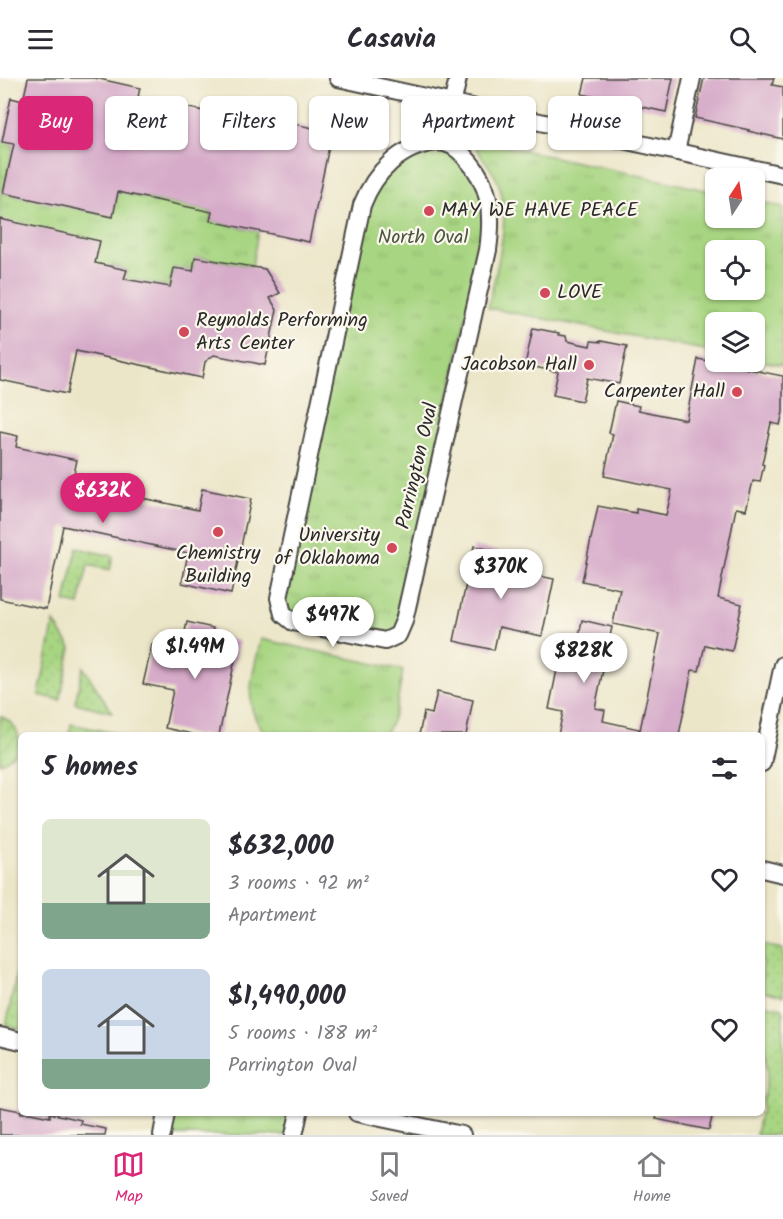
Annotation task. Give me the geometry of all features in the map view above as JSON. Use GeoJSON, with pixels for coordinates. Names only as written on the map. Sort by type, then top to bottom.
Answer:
{"type":"FeatureCollection","features":[{"type":"Feature","properties":{"kind":"street"},"geometry":{"type":"LineString","coordinates":[[338,78],[420,96]]}},
{"type":"Feature","properties":{"kind":"street"},"geometry":{"type":"LineString","coordinates":[[454,96],[458,78]]}},
{"type":"Feature","properties":{"kind":"street"},"geometry":{"type":"LineString","coordinates":[[676,152],[692,78]]}},
{"type":"Feature","properties":{"kind":"street"},"geometry":{"type":"LineString","coordinates":[[536,121],[783,175]]}},
{"type":"Feature","properties":{"kind":"street","name":"Parrington Oval"},"geometry":{"type":"LineString","coordinates":[[444,142],[460,152],[480,175],[486,186],[490,204],[491,231],[404,621],[398,635],[385,641],[293,622],[283,614],[279,598],[367,192],[380,172],[392,161],[418,145],[444,142]]}},
{"type":"Feature","properties":{"kind":"street"},"geometry":{"type":"LineString","coordinates":[[765,749],[783,665]]}},
{"type":"Feature","properties":{"kind":"street"},"geometry":{"type":"LineString","coordinates":[[765,870],[783,874]]}},
{"type":"Feature","properties":{"kind":"street"},"geometry":{"type":"LineString","coordinates":[[0,1036],[18,1040]]}},
{"type":"Feature","properties":{"kind":"street"},"geometry":{"type":"LineString","coordinates":[[162,1135],[165,1116]]}},
{"type":"Feature","properties":{"kind":"street"},"geometry":{"type":"LineString","coordinates":[[294,1135],[298,1116]]}},
{"type":"Feature","properties":{"kind":"street"},"geometry":{"type":"LineString","coordinates":[[371,1116],[462,1135]]}},
{"type":"Feature","properties":{"kind":"green space"},"geometry":{"type":"Polygon","coordinates":[[[0,140],[14,144],[3,193],[113,216],[122,174],[131,195],[212,212],[210,221],[258,231],[252,266],[196,257],[193,271],[174,268],[170,287],[124,279],[127,270],[111,266],[108,274],[0,219],[0,140]]]}},
{"type":"Feature","properties":{"kind":"green space","name":"North Oval"},"geometry":{"type":"Polygon","coordinates":[[[456,150],[490,204],[398,635],[283,614],[362,205],[405,153],[456,150]]]}},
{"type":"Feature","properties":{"kind":"green space"},"geometry":{"type":"Polygon","coordinates":[[[478,150],[522,150],[705,190],[705,228],[765,228],[765,203],[783,207],[783,365],[765,362],[765,312],[705,312],[705,350],[488,308],[499,260],[503,226],[501,193],[490,168],[478,150]]]}},
{"type":"Feature","properties":{"kind":"green space"},"geometry":{"type":"Polygon","coordinates":[[[77,548],[113,556],[110,570],[88,565],[79,605],[65,602],[77,548]]]}},
{"type":"Feature","properties":{"kind":"green space"},"geometry":{"type":"Polygon","coordinates":[[[54,622],[71,648],[60,700],[39,695],[54,622]]]}},
{"type":"Feature","properties":{"kind":"green space"},"geometry":{"type":"Polygon","coordinates":[[[261,639],[403,670],[395,713],[386,732],[266,732],[259,725],[251,703],[252,677],[261,639]]]}},
{"type":"Feature","properties":{"kind":"green space"},"geometry":{"type":"Polygon","coordinates":[[[83,667],[112,712],[75,703],[83,667]]]}},
{"type":"Feature","properties":{"kind":"green space"},"geometry":{"type":"Polygon","coordinates":[[[0,716],[14,726],[18,736],[18,747],[8,759],[0,763],[0,716]]]}},
{"type":"Feature","properties":{"kind":"green space"},"geometry":{"type":"Polygon","coordinates":[[[71,724],[109,732],[70,732],[71,724]]]}},
{"type":"Feature","properties":{"kind":"green space"},"geometry":{"type":"Polygon","coordinates":[[[765,946],[783,949],[783,996],[765,992],[765,946]]]}},
{"type":"Feature","properties":{"kind":"green space"},"geometry":{"type":"Polygon","coordinates":[[[18,967],[18,1028],[6,1026],[18,967]]]}},
{"type":"Feature","properties":{"kind":"green space"},"geometry":{"type":"Polygon","coordinates":[[[765,1005],[783,1008],[783,1135],[756,1135],[759,1116],[765,1116],[765,1088],[768,1071],[765,1054],[765,1005]]]}},
{"type":"Feature","properties":{"kind":"green space"},"geometry":{"type":"Polygon","coordinates":[[[174,1116],[291,1116],[287,1135],[170,1135],[174,1116]]]}},
{"type":"Feature","properties":{"kind":"building"},"geometry":{"type":"Polygon","coordinates":[[[28,78],[95,78],[140,88],[138,96],[105,96],[105,150],[188,150],[188,108],[200,110],[200,150],[297,150],[297,125],[309,127],[309,150],[328,150],[309,242],[210,221],[212,212],[118,192],[113,217],[3,193],[14,144],[2,142],[11,98],[18,100],[18,150],[93,150],[93,96],[24,96],[28,78]]]}},
{"type":"Feature","properties":{"kind":"building"},"geometry":{"type":"Polygon","coordinates":[[[586,78],[673,78],[666,112],[642,107],[642,96],[582,94],[586,78]]]}},
{"type":"Feature","properties":{"kind":"building"},"geometry":{"type":"Polygon","coordinates":[[[704,78],[774,78],[772,85],[783,87],[783,139],[695,118],[704,78]]]}},
{"type":"Feature","properties":{"kind":"building"},"geometry":{"type":"Polygon","coordinates":[[[0,219],[100,241],[95,263],[127,270],[124,279],[170,287],[174,268],[193,271],[195,257],[265,269],[280,293],[270,298],[277,310],[265,365],[214,355],[205,362],[202,378],[76,351],[67,394],[0,380],[0,219]]]}},
{"type":"Feature","properties":{"kind":"building","name":"Jacobson Hall"},"geometry":{"type":"Polygon","coordinates":[[[533,328],[559,333],[558,335],[566,336],[567,341],[590,346],[591,341],[601,341],[627,346],[619,384],[587,378],[582,401],[553,395],[558,372],[525,365],[533,328]]]}},
{"type":"Feature","properties":{"kind":"building"},"geometry":{"type":"Polygon","coordinates":[[[698,359],[705,360],[705,372],[763,372],[783,376],[783,412],[780,425],[771,423],[760,482],[753,481],[746,510],[736,508],[718,598],[742,604],[732,651],[705,645],[699,671],[692,670],[680,732],[640,732],[660,634],[613,624],[620,589],[582,581],[598,506],[636,513],[636,509],[666,515],[672,490],[604,476],[613,434],[609,433],[616,401],[639,406],[638,410],[686,420],[698,359]]]}},
{"type":"Feature","properties":{"kind":"building"},"geometry":{"type":"Polygon","coordinates":[[[0,432],[18,436],[16,447],[77,460],[72,483],[198,510],[202,489],[251,499],[231,594],[182,583],[188,553],[63,526],[46,609],[0,599],[0,432]]]}},
{"type":"Feature","properties":{"kind":"building"},"geometry":{"type":"Polygon","coordinates":[[[474,546],[514,555],[511,570],[554,579],[542,636],[499,627],[494,650],[454,641],[474,546]]]}},
{"type":"Feature","properties":{"kind":"building"},"geometry":{"type":"Polygon","coordinates":[[[582,620],[612,627],[595,708],[605,710],[603,721],[639,729],[639,732],[559,732],[563,712],[549,709],[564,635],[579,637],[582,620]]]}},
{"type":"Feature","properties":{"kind":"building"},"geometry":{"type":"Polygon","coordinates":[[[187,622],[213,628],[211,636],[239,641],[220,732],[183,732],[165,728],[173,690],[143,684],[152,645],[181,651],[187,622]]]}},
{"type":"Feature","properties":{"kind":"building"},"geometry":{"type":"Polygon","coordinates":[[[437,692],[473,700],[467,732],[420,732],[424,712],[432,714],[437,692]]]}},
{"type":"Feature","properties":{"kind":"building"},"geometry":{"type":"Polygon","coordinates":[[[0,1107],[18,1110],[18,1116],[63,1116],[81,1120],[80,1124],[106,1129],[105,1135],[0,1135],[0,1107]]]}},
{"type":"Feature","properties":{"kind":"building"},"geometry":{"type":"Polygon","coordinates":[[[656,1116],[712,1116],[709,1130],[656,1119],[656,1116]]]}},
{"type":"Feature","properties":{"kind":"place","name":"MAY WE HAVE PEACE"},"geometry":{"type":"Point","coordinates":[429,211]}},
{"type":"Feature","properties":{"kind":"place","name":"LOVE"},"geometry":{"type":"Point","coordinates":[545,293]}},
{"type":"Feature","properties":{"kind":"place","name":"Reynolds Performing Arts Center"},"geometry":{"type":"Point","coordinates":[184,332]}},
{"type":"Feature","properties":{"kind":"place","name":"Jacobson Hall"},"geometry":{"type":"Point","coordinates":[589,365]}},
{"type":"Feature","properties":{"kind":"place","name":"Carpenter Hall"},"geometry":{"type":"Point","coordinates":[737,392]}},
{"type":"Feature","properties":{"kind":"place","name":"Chemistry Building"},"geometry":{"type":"Point","coordinates":[218,532]}},
{"type":"Feature","properties":{"kind":"place","name":"University of Oklahoma"},"geometry":{"type":"Point","coordinates":[392,548]}}]}
